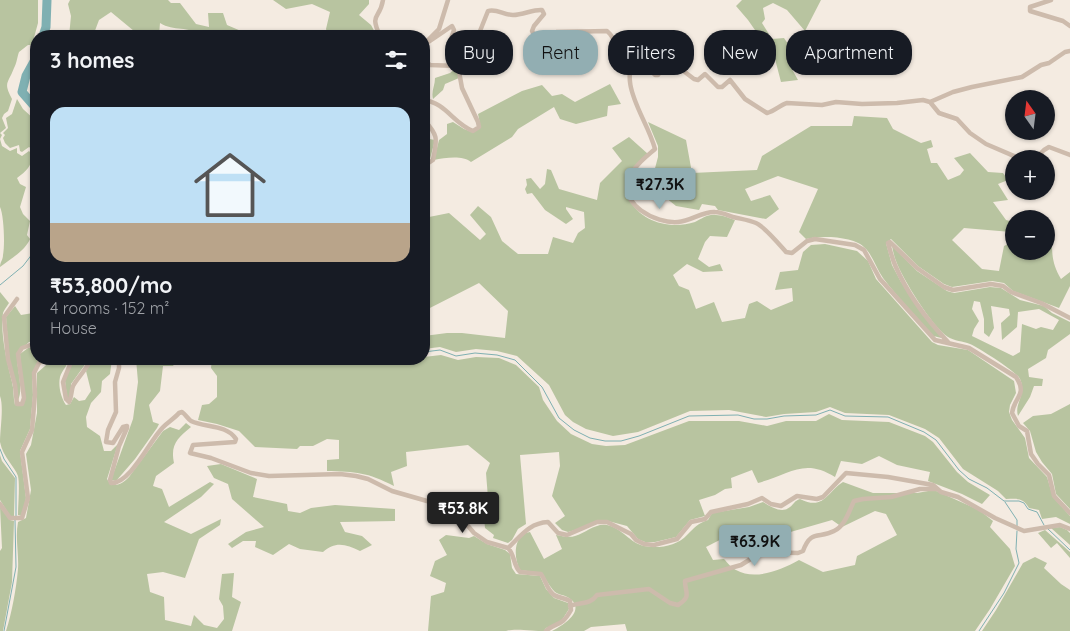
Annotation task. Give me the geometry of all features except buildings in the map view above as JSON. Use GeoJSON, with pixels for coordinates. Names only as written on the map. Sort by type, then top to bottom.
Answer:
{"type":"FeatureCollection","features":[{"type":"Feature","properties":{"kind":"street"},"geometry":{"type":"LineString","coordinates":[[377,30],[374,19],[382,6],[383,0]]}},
{"type":"Feature","properties":{"kind":"street"},"geometry":{"type":"LineString","coordinates":[[430,38],[439,29],[448,0]]}},
{"type":"Feature","properties":{"kind":"street"},"geometry":{"type":"LineString","coordinates":[[1051,0],[1030,7],[1030,11],[1063,21],[1070,26]]}},
{"type":"Feature","properties":{"kind":"street"},"geometry":{"type":"LineString","coordinates":[[430,40],[452,26],[454,30],[450,42],[451,46],[486,52],[487,48],[478,36],[488,12],[492,10],[510,15],[542,10],[544,14],[532,30],[540,46],[544,45],[550,34],[557,32],[608,32]]}},
{"type":"Feature","properties":{"kind":"street"},"geometry":{"type":"LineString","coordinates":[[930,102],[953,92],[1022,77],[1041,65],[1049,63],[1065,52],[1070,51]]}},
{"type":"Feature","properties":{"kind":"street"},"geometry":{"type":"LineString","coordinates":[[430,65],[458,66],[462,88],[479,127],[473,130],[465,128],[436,102],[430,101]]}},
{"type":"Feature","properties":{"kind":"street"},"geometry":{"type":"LineString","coordinates":[[688,75],[698,80],[705,74],[718,87],[722,87],[730,80],[745,99],[767,113],[787,103],[822,105],[836,102],[862,104],[922,100],[930,102],[939,113],[957,119],[970,133],[986,144],[1005,152]]}},
{"type":"Feature","properties":{"kind":"street"},"geometry":{"type":"LineString","coordinates":[[629,75],[630,87],[651,136],[654,149],[629,178],[628,190],[633,203],[643,212],[658,220],[676,222],[715,212],[757,223],[786,252],[792,254],[807,241],[815,239],[855,245],[864,250],[880,279],[935,340],[948,342],[978,352],[1016,377],[1021,391],[1012,413],[1019,426],[1027,431],[1032,454],[1038,464],[1049,475],[1054,496],[1070,513]]}},
{"type":"Feature","properties":{"kind":"street"},"geometry":{"type":"LineString","coordinates":[[430,125],[437,138],[430,162]]}},
{"type":"Feature","properties":{"kind":"street"},"geometry":{"type":"LineString","coordinates":[[1044,150],[1050,147],[1070,155]]}},
{"type":"Feature","properties":{"kind":"street"},"geometry":{"type":"LineString","coordinates":[[948,342],[921,310],[907,287],[894,263],[888,243],[890,242],[917,268],[944,287],[953,290],[991,284],[1003,286],[1011,292],[1041,303],[1070,318]]}},
{"type":"Feature","properties":{"kind":"street"},"geometry":{"type":"LineString","coordinates":[[16,298],[4,317],[8,359],[16,385],[17,404],[22,404],[24,398],[18,354],[22,348],[30,345]]}},
{"type":"Feature","properties":{"kind":"street"},"geometry":{"type":"LineString","coordinates":[[0,504],[10,518],[22,518],[28,498],[22,452],[32,430],[35,394],[34,373],[38,365]]}},
{"type":"Feature","properties":{"kind":"street"},"geometry":{"type":"LineString","coordinates":[[68,365],[63,382],[66,399],[69,402],[73,394],[72,388],[88,365]]}},
{"type":"Feature","properties":{"kind":"street"},"geometry":{"type":"LineString","coordinates":[[119,365],[114,382],[116,412],[108,430],[106,442],[113,443],[123,427],[127,426],[127,428],[119,446],[110,480],[111,483],[121,481],[128,475],[159,431],[182,412],[188,420],[215,427],[234,435],[236,438],[235,442],[193,445],[190,453],[211,458],[251,473],[269,476],[340,474],[356,476],[368,479],[392,492],[434,503],[448,514],[462,519],[474,533],[487,542],[508,548],[512,552],[515,567],[520,572],[541,574],[548,588],[555,596],[570,601],[571,610],[566,619],[546,631]]}},
{"type":"Feature","properties":{"kind":"street"},"geometry":{"type":"LineString","coordinates":[[508,548],[521,533],[540,522],[548,522],[558,533],[567,535],[597,522],[607,522],[631,534],[636,540],[644,544],[665,543],[676,539],[691,522],[706,519],[710,512],[748,504],[762,498],[771,504],[781,506],[796,496],[817,499],[823,497],[846,473],[933,485],[941,492],[958,497],[1012,527],[1024,531],[1060,525],[1070,529]]}},
{"type":"Feature","properties":{"kind":"street"},"geometry":{"type":"LineString","coordinates":[[570,606],[579,603],[586,604],[597,595],[649,589],[678,606],[684,601],[688,592],[685,581],[741,565],[762,552],[798,553],[803,551],[806,541],[816,535],[835,531],[848,515],[854,501],[890,497],[920,489],[938,489]]}},
{"type":"Feature","properties":{"kind":"green space"},"geometry":{"type":"Polygon","coordinates":[[[0,0],[38,0],[36,30],[30,30],[30,45],[19,52],[16,64],[7,83],[12,99],[8,111],[2,118],[6,128],[0,133],[0,0]]]}},
{"type":"Feature","properties":{"kind":"green space"},"geometry":{"type":"Polygon","coordinates":[[[70,0],[168,0],[171,3],[180,3],[196,24],[209,27],[208,13],[223,13],[227,25],[239,30],[186,30],[165,26],[160,23],[159,30],[133,30],[111,12],[99,20],[95,30],[70,30],[71,16],[68,4],[70,0]]]}},
{"type":"Feature","properties":{"kind":"green space"},"geometry":{"type":"Polygon","coordinates":[[[273,0],[369,0],[369,4],[359,15],[371,25],[374,30],[326,30],[330,12],[312,4],[286,9],[273,0]]]}},
{"type":"Feature","properties":{"kind":"green space"},"geometry":{"type":"Polygon","coordinates":[[[742,0],[821,0],[806,30],[787,10],[773,3],[763,8],[765,19],[762,23],[766,30],[755,30],[736,6],[742,0]]]}},
{"type":"Feature","properties":{"kind":"green space"},"geometry":{"type":"Polygon","coordinates":[[[784,38],[786,41],[786,75],[795,75],[798,80],[781,82],[776,63],[776,39],[784,38]]]}},
{"type":"Feature","properties":{"kind":"green space"},"geometry":{"type":"Polygon","coordinates":[[[445,75],[458,75],[459,78],[445,84],[443,90],[433,99],[432,93],[435,78],[445,75]]]}},
{"type":"Feature","properties":{"kind":"green space"},"geometry":{"type":"Polygon","coordinates":[[[610,84],[621,104],[608,106],[607,116],[576,124],[560,119],[554,107],[518,129],[512,137],[471,162],[463,158],[434,160],[439,140],[447,134],[447,124],[453,122],[472,132],[480,124],[478,114],[522,91],[542,85],[552,96],[562,94],[575,102],[610,84]]]}},
{"type":"Feature","properties":{"kind":"green space"},"geometry":{"type":"Polygon","coordinates":[[[17,99],[23,109],[30,115],[30,148],[22,152],[19,145],[10,148],[3,138],[5,135],[3,133],[8,128],[6,118],[12,114],[17,99]]]}},
{"type":"Feature","properties":{"kind":"green space"},"geometry":{"type":"Polygon","coordinates":[[[854,116],[887,118],[893,129],[921,143],[931,140],[933,147],[927,149],[931,163],[937,163],[948,180],[960,175],[964,170],[954,158],[970,153],[988,172],[1003,173],[1005,181],[998,184],[1005,195],[1005,200],[1008,200],[993,202],[1005,219],[1005,231],[964,228],[952,240],[982,269],[999,271],[1005,246],[1005,260],[1054,260],[1061,279],[1070,272],[1070,286],[1059,308],[1013,291],[1004,283],[992,281],[952,287],[944,284],[918,266],[891,239],[886,243],[892,265],[901,282],[942,338],[933,336],[889,285],[870,255],[860,244],[837,238],[820,237],[806,239],[799,232],[818,189],[778,176],[745,189],[751,201],[770,195],[779,209],[766,219],[718,210],[715,206],[702,204],[699,210],[676,206],[660,193],[654,172],[658,157],[658,146],[648,122],[686,140],[692,173],[757,170],[762,156],[811,126],[852,126],[854,116]]]}},
{"type":"Feature","properties":{"kind":"green space"},"geometry":{"type":"Polygon","coordinates":[[[629,137],[648,154],[630,174],[627,180],[626,192],[634,207],[649,218],[657,222],[676,225],[695,222],[713,215],[735,220],[727,237],[710,236],[705,242],[698,259],[709,267],[720,264],[723,271],[703,272],[687,264],[673,275],[679,286],[689,290],[696,309],[714,302],[722,322],[745,318],[749,304],[757,301],[771,310],[793,301],[792,288],[775,290],[780,272],[798,270],[803,252],[811,245],[825,244],[857,251],[868,261],[876,279],[932,342],[938,345],[968,350],[1014,381],[1016,393],[1009,412],[1012,420],[1025,438],[1029,458],[1047,477],[1053,497],[1070,516],[1070,524],[1056,517],[1042,519],[1039,510],[1029,508],[1022,500],[1006,499],[998,491],[963,469],[939,438],[925,429],[889,415],[845,413],[830,407],[816,412],[766,417],[729,410],[690,411],[638,432],[613,436],[586,429],[573,422],[565,415],[549,385],[517,356],[497,351],[476,349],[456,352],[440,347],[430,348],[430,335],[462,333],[505,338],[508,311],[479,283],[430,308],[430,217],[449,213],[480,240],[486,234],[470,215],[478,206],[491,217],[502,241],[518,254],[548,254],[553,237],[573,243],[578,233],[585,228],[584,212],[566,207],[573,219],[566,224],[545,210],[532,193],[527,194],[525,189],[527,185],[526,179],[531,178],[540,189],[545,184],[547,169],[551,170],[559,189],[597,200],[600,183],[622,161],[612,148],[629,137]]]}},
{"type":"Feature","properties":{"kind":"green space"},"geometry":{"type":"Polygon","coordinates":[[[0,139],[2,146],[10,151],[17,148],[17,153],[22,156],[30,152],[30,165],[17,178],[20,184],[26,187],[20,207],[23,214],[30,221],[27,235],[30,239],[21,251],[0,267],[4,251],[4,238],[0,207],[0,139]]]}},
{"type":"Feature","properties":{"kind":"green space"},"geometry":{"type":"Polygon","coordinates":[[[430,139],[435,140],[430,159],[430,139]]]}},
{"type":"Feature","properties":{"kind":"green space"},"geometry":{"type":"Polygon","coordinates":[[[892,246],[917,271],[947,291],[954,293],[990,287],[1001,288],[1020,300],[1044,306],[1052,313],[1070,322],[1070,334],[1048,350],[1046,358],[1028,369],[1029,377],[1043,379],[1042,386],[1034,386],[1030,397],[1018,416],[1017,411],[1022,390],[1020,379],[981,350],[970,344],[950,338],[934,324],[899,269],[892,246]],[[974,301],[972,309],[979,321],[972,336],[1013,356],[1020,352],[1022,324],[1036,329],[1041,327],[1053,330],[1059,320],[1039,309],[1018,312],[1017,327],[1002,340],[1001,323],[1010,315],[1009,309],[991,306],[994,328],[989,337],[984,333],[984,319],[980,302],[974,301]]]}},
{"type":"Feature","properties":{"kind":"green space"},"geometry":{"type":"Polygon","coordinates":[[[0,292],[9,303],[3,313],[2,330],[15,405],[23,405],[20,354],[30,348],[30,365],[38,365],[32,374],[33,395],[30,429],[20,451],[26,498],[22,516],[18,515],[18,476],[0,442],[2,412],[0,396],[0,292]]]}},
{"type":"Feature","properties":{"kind":"green space"},"geometry":{"type":"Polygon","coordinates":[[[15,306],[21,315],[30,314],[30,342],[17,353],[20,384],[18,400],[9,356],[6,317],[15,306]]]}},
{"type":"Feature","properties":{"kind":"green space"},"geometry":{"type":"Polygon","coordinates":[[[441,355],[458,360],[476,357],[499,358],[516,365],[539,387],[543,400],[557,421],[571,434],[592,444],[606,446],[625,445],[689,421],[739,421],[767,426],[786,421],[816,421],[829,414],[842,420],[889,422],[925,436],[933,442],[957,472],[968,482],[990,495],[982,504],[928,481],[930,472],[897,465],[879,456],[862,464],[841,461],[835,477],[814,468],[805,468],[758,483],[752,470],[731,478],[732,488],[699,500],[705,516],[690,520],[676,537],[655,542],[645,542],[638,539],[627,526],[608,521],[568,532],[562,530],[555,523],[565,516],[552,496],[560,466],[559,452],[520,455],[526,524],[518,529],[512,540],[508,543],[493,538],[494,535],[485,528],[483,505],[488,498],[486,473],[490,463],[468,445],[406,452],[407,466],[391,472],[394,486],[361,474],[327,471],[327,460],[339,459],[339,440],[327,439],[313,446],[300,446],[297,449],[255,447],[239,431],[198,420],[202,405],[209,404],[217,397],[217,376],[211,368],[211,365],[430,365],[430,356],[441,355]]]}},
{"type":"Feature","properties":{"kind":"green space"},"geometry":{"type":"Polygon","coordinates":[[[46,365],[66,365],[59,380],[60,392],[66,405],[70,404],[74,397],[79,401],[85,400],[91,391],[86,371],[90,365],[111,365],[110,374],[102,381],[101,392],[91,403],[86,417],[87,427],[100,436],[104,451],[111,451],[118,444],[107,479],[110,484],[118,484],[129,477],[163,431],[170,427],[179,430],[186,423],[191,427],[174,446],[174,463],[156,476],[153,486],[162,489],[169,507],[210,482],[214,484],[201,497],[164,522],[191,534],[221,519],[220,525],[199,539],[185,578],[163,572],[147,574],[150,592],[164,597],[165,620],[191,626],[194,615],[204,625],[217,628],[224,619],[223,606],[219,599],[222,574],[234,573],[232,597],[241,602],[232,631],[6,631],[17,577],[18,522],[26,518],[31,490],[26,454],[31,445],[37,413],[37,373],[46,365]]]}},
{"type":"Feature","properties":{"kind":"green space"},"geometry":{"type":"Polygon","coordinates":[[[70,365],[85,365],[71,384],[69,399],[67,397],[65,381],[70,365]]]}},
{"type":"Feature","properties":{"kind":"green space"},"geometry":{"type":"Polygon","coordinates":[[[137,365],[174,365],[163,366],[160,391],[149,405],[153,422],[159,424],[157,428],[135,459],[116,481],[111,480],[133,419],[138,382],[137,365]]]}},
{"type":"Feature","properties":{"kind":"green space"},"geometry":{"type":"Polygon","coordinates":[[[1070,404],[1070,509],[1056,494],[1052,474],[1036,452],[1030,431],[1023,423],[1033,416],[1051,414],[1070,404]]]}},
{"type":"Feature","properties":{"kind":"green space"},"geometry":{"type":"Polygon","coordinates":[[[0,455],[2,461],[15,478],[14,516],[10,516],[0,500],[0,455]]]}},
{"type":"Feature","properties":{"kind":"green space"},"geometry":{"type":"Polygon","coordinates":[[[221,464],[257,479],[253,497],[287,504],[288,511],[300,513],[311,508],[335,505],[395,509],[395,521],[340,522],[345,532],[362,536],[372,545],[360,551],[336,545],[323,552],[300,549],[289,544],[273,555],[255,547],[256,541],[243,541],[232,548],[228,544],[246,532],[264,527],[232,499],[228,484],[214,478],[207,466],[221,464]]]}},
{"type":"Feature","properties":{"kind":"green space"},"geometry":{"type":"Polygon","coordinates":[[[843,482],[873,493],[917,493],[934,490],[979,510],[993,521],[990,527],[1010,549],[1015,566],[975,631],[627,631],[625,624],[591,627],[584,631],[552,631],[567,622],[571,617],[575,608],[574,603],[567,597],[555,592],[542,573],[520,570],[517,562],[517,543],[525,533],[530,532],[544,559],[562,549],[556,535],[573,537],[603,525],[617,529],[634,542],[644,546],[661,547],[683,539],[696,526],[708,520],[712,513],[749,507],[763,502],[776,509],[784,510],[800,499],[808,502],[820,502],[843,482]],[[875,511],[842,527],[832,520],[787,533],[749,525],[706,547],[713,560],[724,559],[733,568],[743,573],[768,573],[799,560],[823,572],[855,565],[857,556],[897,535],[886,514],[875,511]]]}},
{"type":"Feature","properties":{"kind":"green space"},"geometry":{"type":"Polygon","coordinates":[[[0,507],[10,520],[14,521],[12,582],[3,631],[0,631],[0,551],[2,548],[0,507]]]}},
{"type":"Feature","properties":{"kind":"green space"},"geometry":{"type":"Polygon","coordinates":[[[1060,527],[1070,533],[1070,545],[1051,528],[1060,527]]]}},
{"type":"Feature","properties":{"kind":"green space"},"geometry":{"type":"Polygon","coordinates":[[[1045,530],[1070,552],[1070,558],[1057,543],[1051,548],[1038,533],[1045,530]]]}},
{"type":"Feature","properties":{"kind":"green space"},"geometry":{"type":"Polygon","coordinates":[[[446,535],[469,538],[474,536],[510,554],[512,568],[516,574],[540,576],[546,589],[554,598],[568,603],[569,609],[560,623],[546,628],[544,631],[428,631],[431,596],[444,592],[446,583],[430,576],[435,561],[447,555],[439,540],[446,535]]]}},
{"type":"Feature","properties":{"kind":"green space"},"geometry":{"type":"Polygon","coordinates":[[[1035,557],[1047,563],[1044,568],[1070,590],[1070,631],[982,631],[1023,563],[1035,557]]]}},
{"type":"Feature","properties":{"kind":"waterway"},"geometry":{"type":"LineString","coordinates":[[45,30],[47,0]]}},
{"type":"Feature","properties":{"kind":"waterway"},"geometry":{"type":"LineString","coordinates":[[30,69],[22,92],[30,101]]}},
{"type":"Feature","properties":{"kind":"waterway"},"geometry":{"type":"LineString","coordinates":[[0,285],[23,266],[30,257]]}},
{"type":"Feature","properties":{"kind":"waterway"},"geometry":{"type":"LineString","coordinates":[[430,351],[440,350],[456,356],[475,353],[497,355],[515,360],[542,387],[559,418],[574,430],[590,438],[605,441],[621,441],[639,436],[689,416],[738,415],[754,419],[767,419],[784,416],[816,415],[830,410],[845,416],[888,417],[924,432],[936,440],[959,470],[969,479],[987,488],[1004,501],[1024,503],[1028,509],[1037,512],[1044,525]]}},
{"type":"Feature","properties":{"kind":"waterway"},"geometry":{"type":"LineString","coordinates":[[0,449],[16,477],[16,516]]}},
{"type":"Feature","properties":{"kind":"waterway"},"geometry":{"type":"LineString","coordinates":[[1005,502],[1017,520],[1017,527]]}},
{"type":"Feature","properties":{"kind":"waterway"},"geometry":{"type":"LineString","coordinates":[[4,631],[16,567],[15,520]]}},
{"type":"Feature","properties":{"kind":"waterway"},"geometry":{"type":"LineString","coordinates":[[1047,528],[1070,550]]}},
{"type":"Feature","properties":{"kind":"waterway"},"geometry":{"type":"LineString","coordinates":[[979,631],[1004,593],[1019,563],[1016,549],[1017,531]]}}]}
